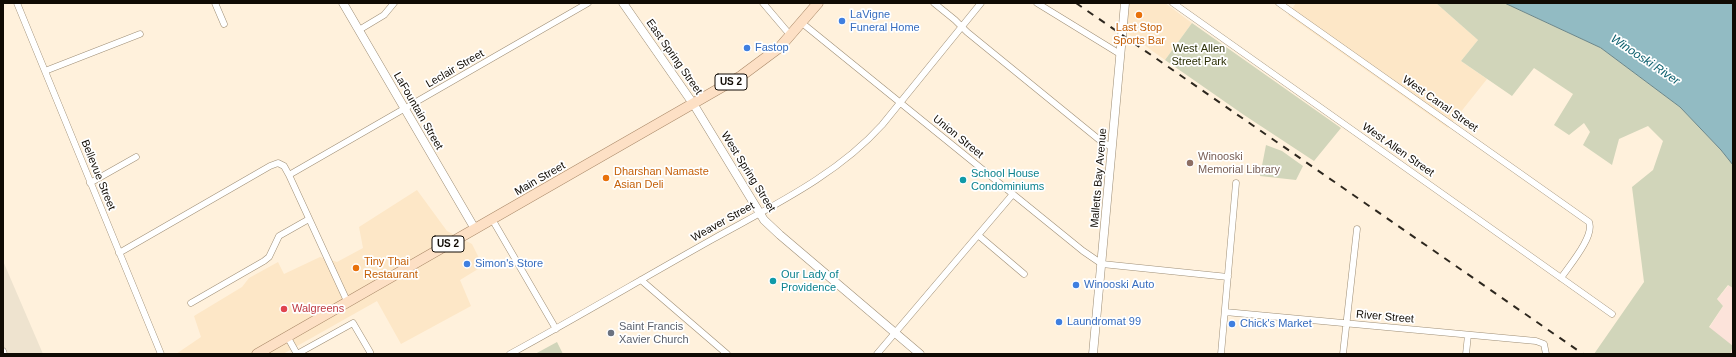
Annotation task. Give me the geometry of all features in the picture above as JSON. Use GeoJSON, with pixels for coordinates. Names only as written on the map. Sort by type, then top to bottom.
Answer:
{"type":"FeatureCollection","features":[{"type":"Feature","properties":{"kind":"main road","name":"Main Street"},"geometry":{"type":"LineString","coordinates":[[257,354],[347,301],[694,105],[767,58],[791,36],[818,3]]}},
{"type":"Feature","properties":{"kind":"street","name":"Bellevue Street"},"geometry":{"type":"LineString","coordinates":[[17,3],[161,354]]}},
{"type":"Feature","properties":{"kind":"street"},"geometry":{"type":"LineString","coordinates":[[215,3],[224,24]]}},
{"type":"Feature","properties":{"kind":"street","name":"LaFountain Street"},"geometry":{"type":"LineString","coordinates":[[343,3],[404,110],[475,229]]}},
{"type":"Feature","properties":{"kind":"street"},"geometry":{"type":"LineString","coordinates":[[359,30],[384,15],[394,3]]}},
{"type":"Feature","properties":{"kind":"street","name":"Leclair Street"},"geometry":{"type":"LineString","coordinates":[[289,175],[588,3]]}},
{"type":"Feature","properties":{"kind":"street","name":"East Spring Street"},"geometry":{"type":"LineString","coordinates":[[622,3],[694,105]]}},
{"type":"Feature","properties":{"kind":"street"},"geometry":{"type":"LineString","coordinates":[[763,3],[791,36]]}},
{"type":"Feature","properties":{"kind":"street"},"geometry":{"type":"LineString","coordinates":[[934,3],[962,28],[1102,142],[1112,148]]}},
{"type":"Feature","properties":{"kind":"street","name":"Weaver Street"},"geometry":{"type":"LineString","coordinates":[[510,354],[825,175],[848,159],[866,143],[981,3]]}},
{"type":"Feature","properties":{"kind":"street"},"geometry":{"type":"LineString","coordinates":[[1037,3],[1120,54]]}},
{"type":"Feature","properties":{"kind":"street","name":"Malletts Bay Avenue"},"geometry":{"type":"LineString","coordinates":[[1093,354],[1125,3]]}},
{"type":"Feature","properties":{"kind":"street","name":"West Allen Street"},"geometry":{"type":"LineString","coordinates":[[1173,3],[1612,314]]}},
{"type":"Feature","properties":{"kind":"street","name":"West Canal Street"},"geometry":{"type":"LineString","coordinates":[[1279,3],[1589,222],[1591,228],[1589,236],[1561,278]]}},
{"type":"Feature","properties":{"kind":"street","name":"Union Street"},"geometry":{"type":"LineString","coordinates":[[802,23],[1102,264]]}},
{"type":"Feature","properties":{"kind":"street"},"geometry":{"type":"LineString","coordinates":[[45,71],[140,34]]}},
{"type":"Feature","properties":{"kind":"street","name":"West Spring Street"},"geometry":{"type":"LineString","coordinates":[[694,105],[759,213],[780,235],[920,354]]}},
{"type":"Feature","properties":{"kind":"street"},"geometry":{"type":"LineString","coordinates":[[90,183],[136,157]]}},
{"type":"Feature","properties":{"kind":"street"},"geometry":{"type":"LineString","coordinates":[[119,253],[272,165],[282,165],[289,175],[347,301]]}},
{"type":"Feature","properties":{"kind":"street"},"geometry":{"type":"LineString","coordinates":[[1221,354],[1236,183]]}},
{"type":"Feature","properties":{"kind":"street"},"geometry":{"type":"LineString","coordinates":[[877,354],[1013,194]]}},
{"type":"Feature","properties":{"kind":"street"},"geometry":{"type":"LineString","coordinates":[[191,303],[264,261],[269,257],[279,236],[309,219]]}},
{"type":"Feature","properties":{"kind":"street"},"geometry":{"type":"LineString","coordinates":[[492,219],[556,329]]}},
{"type":"Feature","properties":{"kind":"street"},"geometry":{"type":"LineString","coordinates":[[1343,354],[1345,323],[1357,229]]}},
{"type":"Feature","properties":{"kind":"street"},"geometry":{"type":"LineString","coordinates":[[978,236],[1024,274]]}},
{"type":"Feature","properties":{"kind":"street"},"geometry":{"type":"LineString","coordinates":[[1102,264],[1228,277]]}},
{"type":"Feature","properties":{"kind":"street"},"geometry":{"type":"LineString","coordinates":[[641,280],[727,354]]}},
{"type":"Feature","properties":{"kind":"street","name":"River Street"},"geometry":{"type":"LineString","coordinates":[[1225,312],[1536,341],[1544,344],[1546,354]]}},
{"type":"Feature","properties":{"kind":"street"},"geometry":{"type":"LineString","coordinates":[[287,336],[297,354],[353,322],[370,352]]}},
{"type":"Feature","properties":{"kind":"street"},"geometry":{"type":"LineString","coordinates":[[1466,354],[1468,335]]}},
{"type":"Feature","properties":{"kind":"shaded area"},"geometry":{"type":"Polygon","coordinates":[[[1121,3],[1165,3],[1192,23],[1165,60],[1119,27],[1121,3]]]}},
{"type":"Feature","properties":{"kind":"shaded area"},"geometry":{"type":"Polygon","coordinates":[[[1296,3],[1436,3],[1478,40],[1461,61],[1487,79],[1448,128],[1288,15],[1296,3]]]}},
{"type":"Feature","properties":{"kind":"shaded area"},"geometry":{"type":"Polygon","coordinates":[[[417,190],[447,231],[472,244],[483,266],[460,280],[471,306],[401,344],[377,301],[283,354],[176,354],[201,337],[194,316],[242,287],[249,278],[278,262],[284,274],[320,257],[337,262],[363,248],[359,227],[417,190]]]}},
{"type":"Feature","properties":{"kind":"shaded area"},"geometry":{"type":"Polygon","coordinates":[[[3,261],[43,354],[3,354],[3,261]]]}},
{"type":"Feature","properties":{"kind":"shaded area"},"geometry":{"type":"Polygon","coordinates":[[[1729,285],[1733,288],[1733,354],[1711,354],[1709,328],[1723,306],[1717,299],[1729,285]]]}},
{"type":"Feature","properties":{"kind":"green space"},"geometry":{"type":"Polygon","coordinates":[[[1436,3],[1505,3],[1601,48],[1680,107],[1721,150],[1733,165],[1733,288],[1728,285],[1717,299],[1723,306],[1709,327],[1733,346],[1730,354],[1594,354],[1644,282],[1632,187],[1653,170],[1663,141],[1648,126],[1619,139],[1612,165],[1583,145],[1590,132],[1584,123],[1569,135],[1554,125],[1573,94],[1534,68],[1512,96],[1461,61],[1478,40],[1436,3]]]}},
{"type":"Feature","properties":{"kind":"green space","name":"West Allen Street Park"},"geometry":{"type":"Polygon","coordinates":[[[1192,23],[1341,128],[1314,161],[1165,60],[1192,23]]]}},
{"type":"Feature","properties":{"kind":"green space"},"geometry":{"type":"Polygon","coordinates":[[[1266,145],[1282,151],[1303,166],[1296,180],[1260,176],[1266,145]]]}},
{"type":"Feature","properties":{"kind":"green space"},"geometry":{"type":"Polygon","coordinates":[[[557,342],[563,354],[535,354],[557,342]]]}},
{"type":"Feature","properties":{"kind":"water","name":"Winooski River"},"geometry":{"type":"Polygon","coordinates":[[[1505,3],[1733,3],[1733,165],[1721,150],[1680,107],[1601,48],[1505,3]]]}},
{"type":"Feature","properties":{"kind":"railway"},"geometry":{"type":"LineString","coordinates":[[1076,3],[1583,354]]}},
{"type":"Feature","properties":{"kind":"place","name":"Last Stop Sports Bar"},"geometry":{"type":"Point","coordinates":[1139,15]}},
{"type":"Feature","properties":{"kind":"place","name":"LaVigne Funeral Home"},"geometry":{"type":"Point","coordinates":[842,21]}},
{"type":"Feature","properties":{"kind":"place","name":"Fastop"},"geometry":{"type":"Point","coordinates":[747,48]}},
{"type":"Feature","properties":{"kind":"place","name":"Winooski Memorial Library"},"geometry":{"type":"Point","coordinates":[1190,163]}},
{"type":"Feature","properties":{"kind":"place","name":"Dharshan Namaste Asian Deli"},"geometry":{"type":"Point","coordinates":[606,178]}},
{"type":"Feature","properties":{"kind":"place","name":"School House Condominiums"},"geometry":{"type":"Point","coordinates":[963,180]}},
{"type":"Feature","properties":{"kind":"place","name":"Simon's Store"},"geometry":{"type":"Point","coordinates":[467,264]}},
{"type":"Feature","properties":{"kind":"place","name":"Tiny Thai Restaurant"},"geometry":{"type":"Point","coordinates":[356,268]}},
{"type":"Feature","properties":{"kind":"place","name":"Our Lady of Providence"},"geometry":{"type":"Point","coordinates":[773,281]}},
{"type":"Feature","properties":{"kind":"place","name":"Winooski Auto"},"geometry":{"type":"Point","coordinates":[1076,285]}},
{"type":"Feature","properties":{"kind":"place","name":"Walgreens"},"geometry":{"type":"Point","coordinates":[284,309]}},
{"type":"Feature","properties":{"kind":"place","name":"Laundromat 99"},"geometry":{"type":"Point","coordinates":[1059,322]}},
{"type":"Feature","properties":{"kind":"place","name":"Chick's Market"},"geometry":{"type":"Point","coordinates":[1232,324]}},
{"type":"Feature","properties":{"kind":"place","name":"Saint Francis Xavier Church"},"geometry":{"type":"Point","coordinates":[611,333]}}]}
